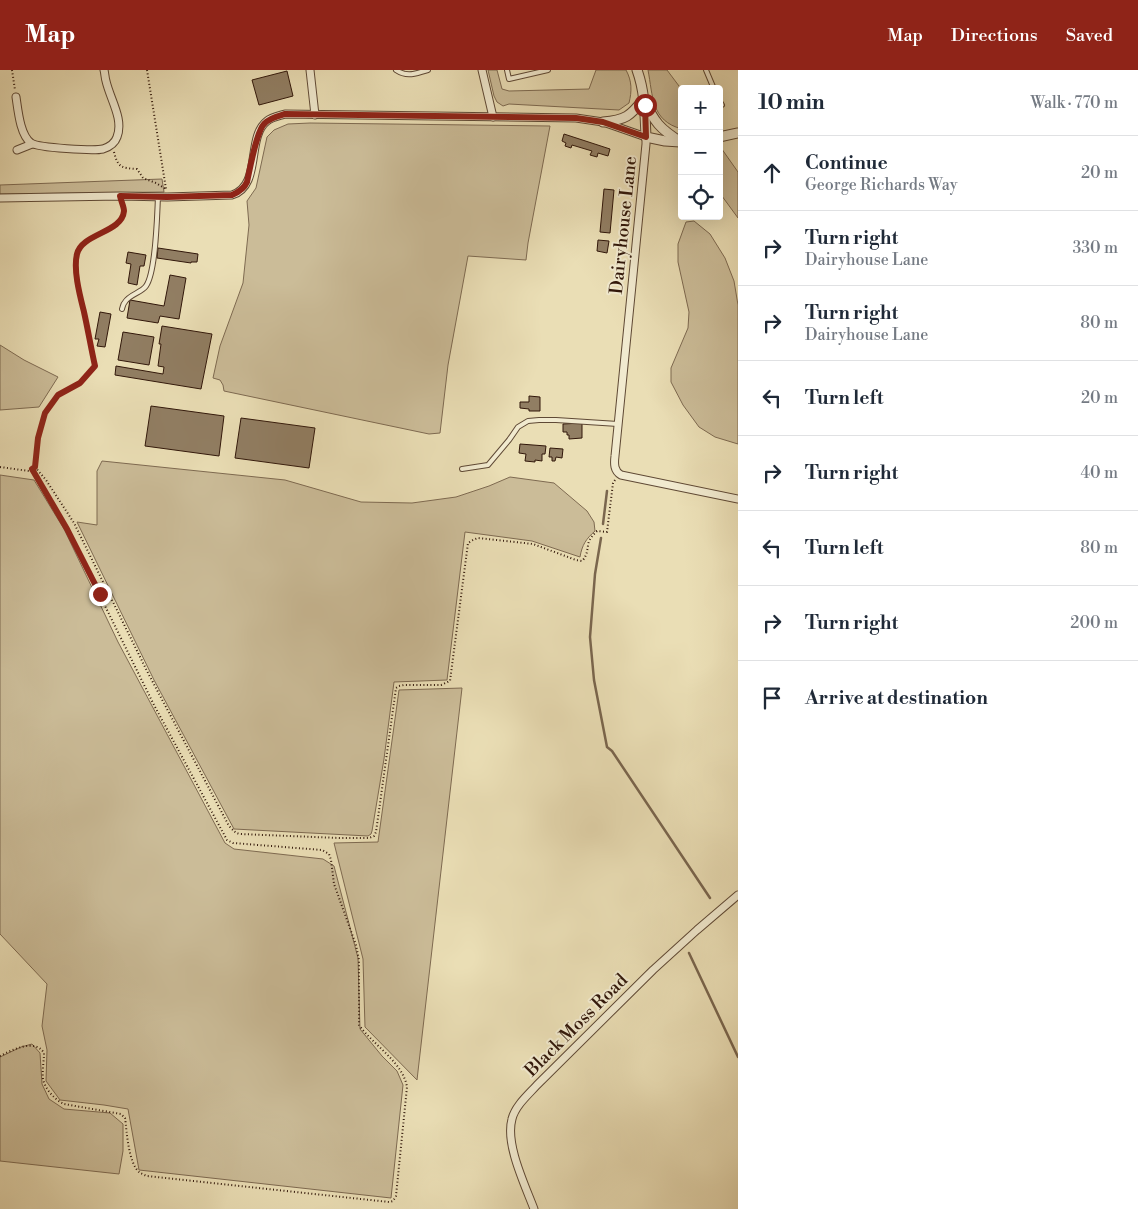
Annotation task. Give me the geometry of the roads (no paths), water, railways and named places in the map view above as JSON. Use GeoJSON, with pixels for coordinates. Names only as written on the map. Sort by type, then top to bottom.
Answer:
{"type":"FeatureCollection","features":[{"type":"Feature","properties":{"kind":"street"},"geometry":{"type":"LineString","coordinates":[[17,150],[32,144],[94,150],[105,148],[112,144],[117,138],[119,126],[104,70]]}},
{"type":"Feature","properties":{"kind":"street"},"geometry":{"type":"LineString","coordinates":[[310,70],[315,115]]}},
{"type":"Feature","properties":{"kind":"street"},"geometry":{"type":"LineString","coordinates":[[482,70],[493,117]]}},
{"type":"Feature","properties":{"kind":"street"},"geometry":{"type":"LineString","coordinates":[[637,70],[644,99],[646,137],[678,142]]}},
{"type":"Feature","properties":{"kind":"street"},"geometry":{"type":"LineString","coordinates":[[16,97],[24,135],[32,144]]}},
{"type":"Feature","properties":{"kind":"street"},"geometry":{"type":"LineString","coordinates":[[603,122],[618,121],[628,116],[644,99]]}},
{"type":"Feature","properties":{"kind":"street"},"geometry":{"type":"LineString","coordinates":[[644,99],[658,125],[678,140]]}},
{"type":"Feature","properties":{"kind":"street","name":"Dairyhouse Lane"},"geometry":{"type":"LineString","coordinates":[[0,198],[232,195],[237,193],[247,182],[260,130],[272,118],[285,114],[576,118],[603,122],[646,137],[614,464],[616,471],[621,474],[738,499]]}},
{"type":"Feature","properties":{"kind":"street"},"geometry":{"type":"LineString","coordinates":[[723,136],[738,133]]}},
{"type":"Feature","properties":{"kind":"street","name":"Black Moss Road"},"geometry":{"type":"LineString","coordinates":[[534,1209],[513,1152],[512,1118],[520,1104],[537,1084],[653,970],[738,895]]}},
{"type":"Feature","properties":{"kind":"lane"},"geometry":{"type":"LineString","coordinates":[[396,70],[405,75],[428,70]]}},
{"type":"Feature","properties":{"kind":"lane"},"geometry":{"type":"LineString","coordinates":[[507,70],[509,79],[548,70]]}},
{"type":"Feature","properties":{"kind":"lane"},"geometry":{"type":"LineString","coordinates":[[706,70],[712,85]]}},
{"type":"Feature","properties":{"kind":"lane"},"geometry":{"type":"LineString","coordinates":[[122,309],[126,300],[142,291],[148,284],[151,275],[157,231],[158,197]]}},
{"type":"Feature","properties":{"kind":"lane"},"geometry":{"type":"LineString","coordinates":[[462,469],[488,465],[510,440],[518,427],[528,421],[556,420],[618,424]]}},
{"type":"Feature","properties":{"kind":"waterway"},"geometry":{"type":"LineString","coordinates":[[603,524],[607,491]]}},
{"type":"Feature","properties":{"kind":"waterway"},"geometry":{"type":"LineString","coordinates":[[601,538],[595,574],[590,637],[594,680],[607,747],[612,751],[710,898]]}},
{"type":"Feature","properties":{"kind":"waterway"},"geometry":{"type":"LineString","coordinates":[[689,953],[738,1057]]}}]}
